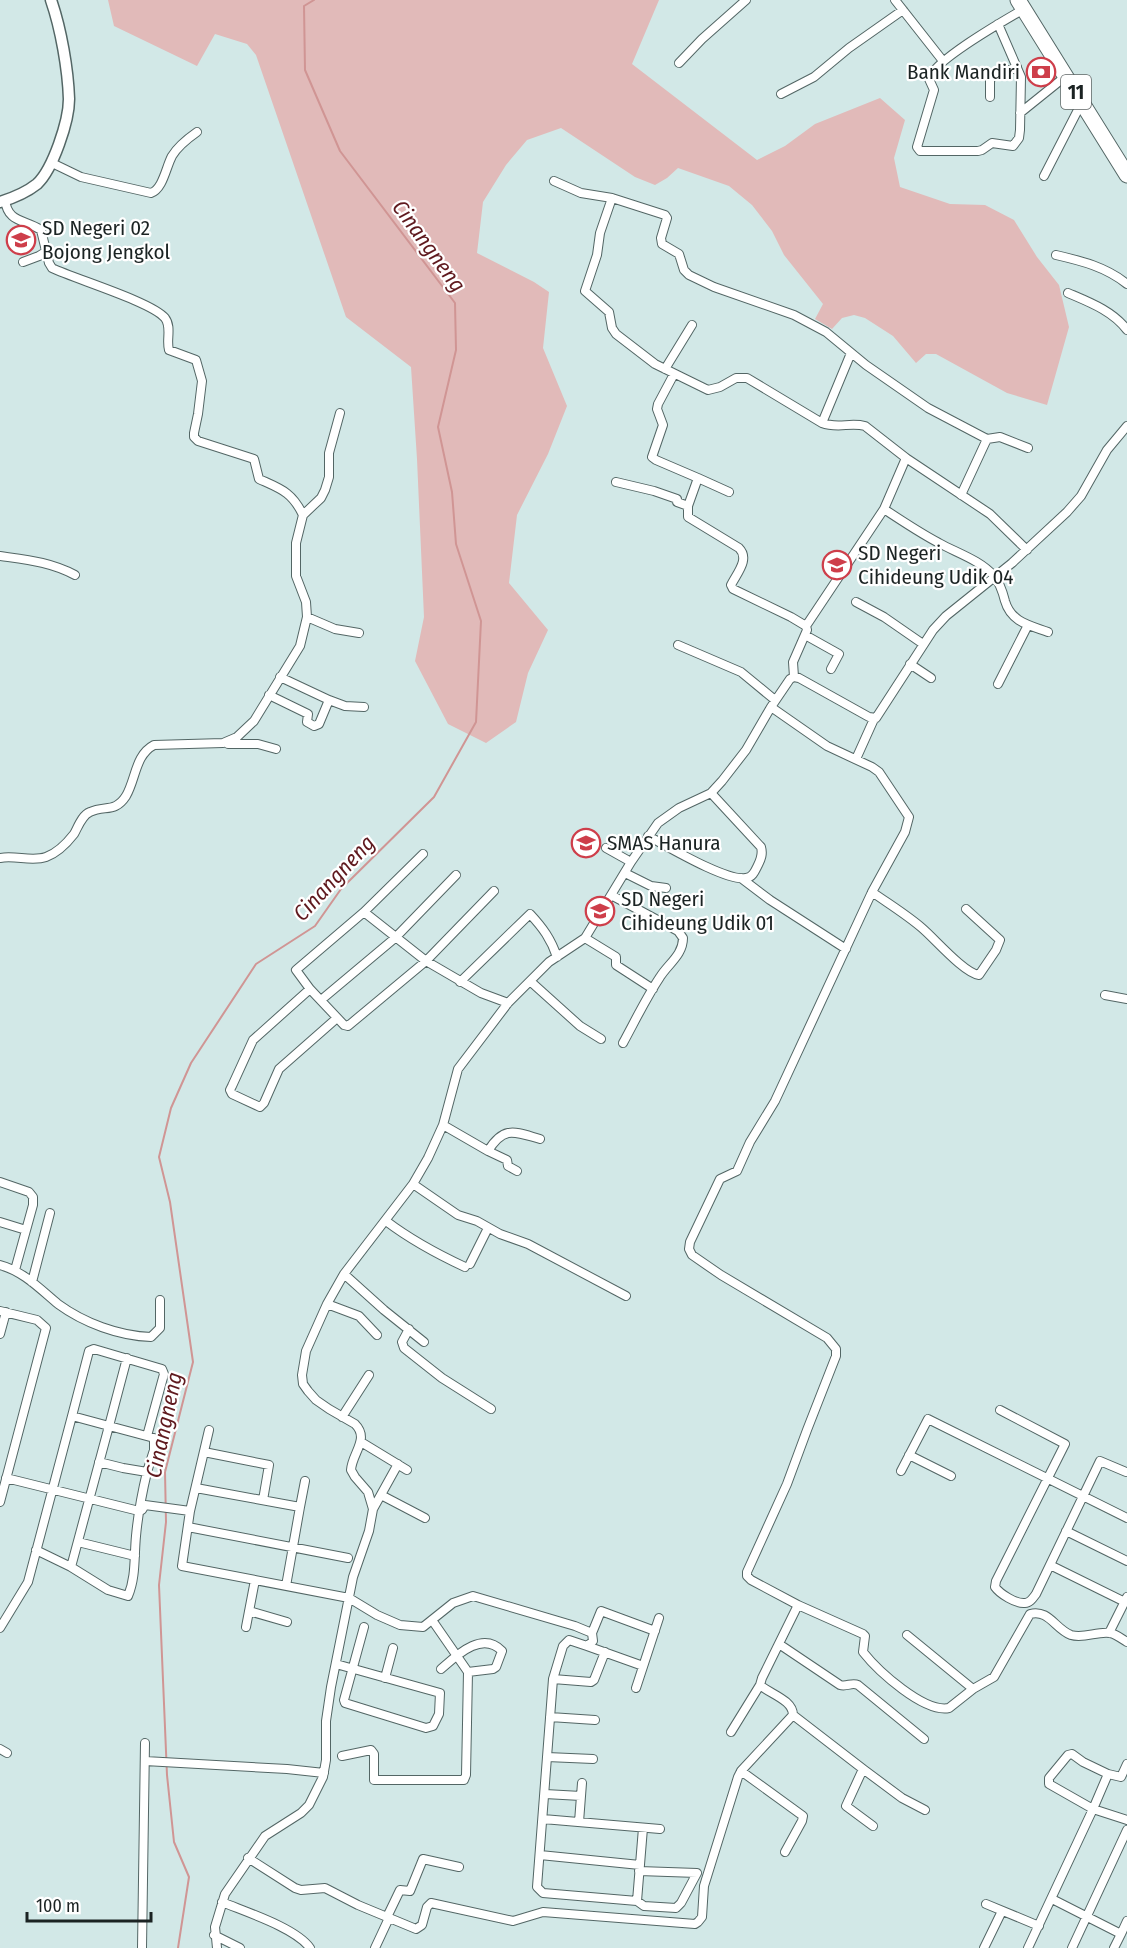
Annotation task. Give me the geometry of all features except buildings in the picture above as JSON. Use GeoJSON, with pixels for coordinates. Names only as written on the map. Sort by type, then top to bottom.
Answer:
{"type":"FeatureCollection","features":[{"type":"Feature","properties":{"kind":"highway","name":"11"},"geometry":{"type":"LineString","coordinates":[[1021,4],[1127,175]]}},
{"type":"Feature","properties":{"kind":"street"},"geometry":{"type":"LineString","coordinates":[[51,0],[60,34],[69,100],[66,118],[52,163],[39,182],[3,201],[6,210],[10,215],[41,230],[52,268],[145,306],[165,318],[168,325],[169,350],[193,358],[198,364],[202,381],[194,437],[198,441],[254,459],[259,478],[290,494],[303,515]]}},
{"type":"Feature","properties":{"kind":"street"},"geometry":{"type":"LineString","coordinates":[[679,63],[746,0]]}},
{"type":"Feature","properties":{"kind":"street"},"geometry":{"type":"LineString","coordinates":[[896,0],[944,61]]}},
{"type":"Feature","properties":{"kind":"street"},"geometry":{"type":"LineString","coordinates":[[998,24],[1022,84],[1019,138],[1013,146],[992,143],[978,151],[920,151],[918,147],[934,90],[929,79],[930,74],[944,61],[998,24],[1021,4]]}},
{"type":"Feature","properties":{"kind":"street"},"geometry":{"type":"LineString","coordinates":[[781,94],[814,77],[849,48],[903,10]]}},
{"type":"Feature","properties":{"kind":"street"},"geometry":{"type":"LineString","coordinates":[[990,98],[990,78],[1017,67]]}},
{"type":"Feature","properties":{"kind":"street"},"geometry":{"type":"LineString","coordinates":[[1020,113],[1066,76]]}},
{"type":"Feature","properties":{"kind":"street"},"geometry":{"type":"LineString","coordinates":[[1044,176],[1082,102]]}},
{"type":"Feature","properties":{"kind":"street"},"geometry":{"type":"LineString","coordinates":[[52,163],[81,177],[151,193],[158,189],[173,155],[186,139],[196,132]]}},
{"type":"Feature","properties":{"kind":"street"},"geometry":{"type":"LineString","coordinates":[[554,181],[581,193],[612,198],[666,216],[660,238],[662,244],[679,254],[684,270],[689,275],[714,287],[794,315],[826,332],[851,353],[928,408],[987,439],[1000,437],[1028,448]]}},
{"type":"Feature","properties":{"kind":"street"},"geometry":{"type":"LineString","coordinates":[[612,198],[585,291],[609,312],[612,328],[616,334],[642,356],[708,390],[720,387],[736,378],[747,378],[822,423],[835,426],[857,424],[865,426],[906,458],[990,514],[1027,550]]}},
{"type":"Feature","properties":{"kind":"street"},"geometry":{"type":"LineString","coordinates":[[23,262],[46,251]]}},
{"type":"Feature","properties":{"kind":"street"},"geometry":{"type":"LineString","coordinates":[[1056,255],[1113,273],[1127,284]]}},
{"type":"Feature","properties":{"kind":"street"},"geometry":{"type":"LineString","coordinates":[[1068,293],[1099,307],[1127,330]]}},
{"type":"Feature","properties":{"kind":"street"},"geometry":{"type":"LineString","coordinates":[[665,369],[692,325]]}},
{"type":"Feature","properties":{"kind":"street"},"geometry":{"type":"LineString","coordinates":[[822,423],[851,353]]}},
{"type":"Feature","properties":{"kind":"street"},"geometry":{"type":"LineString","coordinates":[[674,374],[658,404],[657,409],[663,425],[652,457],[729,492]]}},
{"type":"Feature","properties":{"kind":"street"},"geometry":{"type":"LineString","coordinates":[[223,744],[244,732],[254,721],[300,646],[308,617],[306,602],[296,576],[296,543],[303,515],[321,498],[325,490],[329,477],[329,453],[340,413]]}},
{"type":"Feature","properties":{"kind":"street"},"geometry":{"type":"LineString","coordinates":[[856,759],[874,719],[923,644],[946,616],[1027,550],[1082,496],[1107,450],[1127,426]]}},
{"type":"Feature","properties":{"kind":"street"},"geometry":{"type":"LineString","coordinates":[[961,495],[987,439]]}},
{"type":"Feature","properties":{"kind":"street"},"geometry":{"type":"LineString","coordinates":[[794,677],[793,662],[806,631],[884,509],[906,458]]}},
{"type":"Feature","properties":{"kind":"street"},"geometry":{"type":"LineString","coordinates":[[698,478],[687,513],[691,519],[739,548],[744,554],[744,560],[731,585],[733,589],[791,617],[806,631],[839,654],[831,669]]}},
{"type":"Feature","properties":{"kind":"street"},"geometry":{"type":"LineString","coordinates":[[616,482],[654,491],[688,506]]}},
{"type":"Feature","properties":{"kind":"street"},"geometry":{"type":"LineString","coordinates":[[884,509],[940,544],[972,560],[995,576],[1013,617],[1048,632]]}},
{"type":"Feature","properties":{"kind":"street"},"geometry":{"type":"LineString","coordinates":[[0,556],[42,561],[75,575]]}},
{"type":"Feature","properties":{"kind":"street"},"geometry":{"type":"LineString","coordinates":[[856,602],[884,617],[923,644]]}},
{"type":"Feature","properties":{"kind":"street"},"geometry":{"type":"LineString","coordinates":[[308,617],[335,629],[359,633]]}},
{"type":"Feature","properties":{"kind":"street"},"geometry":{"type":"LineString","coordinates":[[998,684],[1028,625]]}},
{"type":"Feature","properties":{"kind":"street"},"geometry":{"type":"LineString","coordinates":[[678,645],[741,672],[773,704],[827,746],[879,772],[909,817],[905,832],[872,892],[775,1101],[750,1142],[740,1167],[720,1179],[714,1189],[688,1248],[692,1255],[721,1275],[827,1338],[836,1348],[836,1356],[787,1485],[747,1572],[751,1580],[798,1605],[863,1634],[865,1654],[895,1682],[924,1702],[938,1707],[949,1708],[973,1689],[994,1677],[1030,1614],[1045,1615],[1071,1635],[1109,1633],[1127,1642]]}},
{"type":"Feature","properties":{"kind":"street"},"geometry":{"type":"LineString","coordinates":[[910,664],[931,678]]}},
{"type":"Feature","properties":{"kind":"street"},"geometry":{"type":"LineString","coordinates":[[280,677],[345,706],[364,707]]}},
{"type":"Feature","properties":{"kind":"street"},"geometry":{"type":"LineString","coordinates":[[373,1509],[368,1492],[351,1470],[361,1442],[361,1431],[358,1426],[316,1400],[303,1384],[306,1351],[327,1304],[344,1274],[413,1185],[429,1158],[443,1125],[458,1069],[508,1004],[530,981],[557,957],[585,938],[648,836],[665,816],[711,793],[746,750],[785,684],[794,677]]}},
{"type":"Feature","properties":{"kind":"street"},"geometry":{"type":"LineString","coordinates":[[794,677],[874,719]]}},
{"type":"Feature","properties":{"kind":"street"},"geometry":{"type":"LineString","coordinates":[[269,695],[308,714],[307,722],[314,726],[319,724],[329,700]]}},
{"type":"Feature","properties":{"kind":"street"},"geometry":{"type":"LineString","coordinates":[[0,858],[8,856],[39,858],[56,852],[72,836],[87,814],[91,811],[117,806],[123,800],[141,756],[144,751],[154,745],[258,744],[276,748]]}},
{"type":"Feature","properties":{"kind":"street"},"geometry":{"type":"LineString","coordinates":[[648,836],[713,869],[741,878],[753,875],[762,856],[761,847],[711,793]]}},
{"type":"Feature","properties":{"kind":"street"},"geometry":{"type":"LineString","coordinates":[[606,848],[631,862]]}},
{"type":"Feature","properties":{"kind":"street"},"geometry":{"type":"LineString","coordinates":[[423,854],[364,912],[297,970],[310,988],[344,1025],[348,1026],[353,1023],[426,961],[494,891]]}},
{"type":"Feature","properties":{"kind":"street"},"geometry":{"type":"LineString","coordinates":[[625,873],[651,886],[666,888]]}},
{"type":"Feature","properties":{"kind":"street"},"geometry":{"type":"LineString","coordinates":[[321,1000],[395,938],[456,875]]}},
{"type":"Feature","properties":{"kind":"street"},"geometry":{"type":"LineString","coordinates":[[741,878],[770,900],[846,949]]}},
{"type":"Feature","properties":{"kind":"street"},"geometry":{"type":"LineString","coordinates":[[872,892],[921,927],[965,968],[979,975],[1000,940],[966,909]]}},
{"type":"Feature","properties":{"kind":"street"},"geometry":{"type":"LineString","coordinates":[[611,895],[682,934],[683,942],[674,962],[661,975],[623,1043]]}},
{"type":"Feature","properties":{"kind":"street"},"geometry":{"type":"LineString","coordinates":[[364,912],[426,961],[460,982],[508,1004]]}},
{"type":"Feature","properties":{"kind":"street"},"geometry":{"type":"LineString","coordinates":[[460,982],[530,914],[552,940],[557,957]]}},
{"type":"Feature","properties":{"kind":"street"},"geometry":{"type":"LineString","coordinates":[[585,938],[616,957],[616,966],[653,989]]}},
{"type":"Feature","properties":{"kind":"street"},"geometry":{"type":"LineString","coordinates":[[530,981],[580,1026],[601,1039]]}},
{"type":"Feature","properties":{"kind":"street"},"geometry":{"type":"LineString","coordinates":[[310,988],[253,1040],[230,1090],[232,1094],[260,1107],[279,1069],[337,1018]]}},
{"type":"Feature","properties":{"kind":"street"},"geometry":{"type":"LineString","coordinates":[[1105,995],[1127,999]]}},
{"type":"Feature","properties":{"kind":"street"},"geometry":{"type":"LineString","coordinates":[[443,1125],[507,1160],[508,1166],[517,1171]]}},
{"type":"Feature","properties":{"kind":"street"},"geometry":{"type":"LineString","coordinates":[[488,1150],[497,1138],[507,1132],[540,1139]]}},
{"type":"Feature","properties":{"kind":"street"},"geometry":{"type":"LineString","coordinates":[[0,1182],[29,1192],[33,1197],[33,1205],[15,1270]]}},
{"type":"Feature","properties":{"kind":"street"},"geometry":{"type":"LineString","coordinates":[[413,1185],[448,1210],[528,1244],[626,1296]]}},
{"type":"Feature","properties":{"kind":"street"},"geometry":{"type":"LineString","coordinates":[[32,1282],[50,1213]]}},
{"type":"Feature","properties":{"kind":"street"},"geometry":{"type":"LineString","coordinates":[[386,1221],[425,1248],[467,1266],[488,1228]]}},
{"type":"Feature","properties":{"kind":"street"},"geometry":{"type":"LineString","coordinates":[[0,1222],[26,1230]]}},
{"type":"Feature","properties":{"kind":"street"},"geometry":{"type":"LineString","coordinates":[[0,1265],[15,1270],[61,1306],[90,1323],[116,1332],[151,1337],[160,1328],[160,1300]]}},
{"type":"Feature","properties":{"kind":"street"},"geometry":{"type":"LineString","coordinates":[[344,1274],[424,1342]]}},
{"type":"Feature","properties":{"kind":"street"},"geometry":{"type":"LineString","coordinates":[[327,1304],[359,1316],[377,1335]]}},
{"type":"Feature","properties":{"kind":"street"},"geometry":{"type":"LineString","coordinates":[[0,1334],[3,1311],[37,1320],[46,1328],[0,1502]]}},
{"type":"Feature","properties":{"kind":"street"},"geometry":{"type":"LineString","coordinates":[[409,1329],[402,1342],[405,1348],[442,1378],[491,1410]]}},
{"type":"Feature","properties":{"kind":"street"},"geometry":{"type":"LineString","coordinates":[[0,1628],[28,1582],[89,1351],[94,1349],[162,1369],[164,1374],[147,1436]]}},
{"type":"Feature","properties":{"kind":"street"},"geometry":{"type":"LineString","coordinates":[[71,1567],[127,1358]]}},
{"type":"Feature","properties":{"kind":"street"},"geometry":{"type":"LineString","coordinates":[[342,1417],[369,1375]]}},
{"type":"Feature","properties":{"kind":"street"},"geometry":{"type":"LineString","coordinates":[[1000,1410],[1065,1444],[996,1581],[995,1587],[999,1593],[1018,1602],[1031,1601],[1100,1461],[1126,1472]]}},
{"type":"Feature","properties":{"kind":"street"},"geometry":{"type":"LineString","coordinates":[[36,1550],[71,1567],[108,1590],[128,1596],[134,1582],[139,1510],[154,1450],[154,1438],[72,1416]]}},
{"type":"Feature","properties":{"kind":"street"},"geometry":{"type":"LineString","coordinates":[[901,1471],[928,1419],[1127,1518]]}},
{"type":"Feature","properties":{"kind":"street"},"geometry":{"type":"LineString","coordinates":[[209,1430],[190,1511],[182,1566],[349,1598],[399,1625],[423,1627],[453,1603],[473,1596],[574,1626],[592,1634]]}},
{"type":"Feature","properties":{"kind":"street"},"geometry":{"type":"LineString","coordinates":[[361,1442],[407,1470]]}},
{"type":"Feature","properties":{"kind":"street"},"geometry":{"type":"LineString","coordinates":[[204,1452],[269,1466],[263,1500]]}},
{"type":"Feature","properties":{"kind":"street"},"geometry":{"type":"LineString","coordinates":[[909,1455],[951,1476]]}},
{"type":"Feature","properties":{"kind":"street"},"geometry":{"type":"LineString","coordinates":[[99,1462],[147,1472]]}},
{"type":"Feature","properties":{"kind":"street"},"geometry":{"type":"LineString","coordinates":[[217,1948],[214,1935],[225,1894],[265,1836],[301,1813],[309,1805],[324,1773],[327,1721],[355,1569],[369,1531],[373,1509],[398,1464]]}},
{"type":"Feature","properties":{"kind":"street"},"geometry":{"type":"LineString","coordinates":[[6,1478],[139,1510],[142,1510],[145,1505],[152,1504],[190,1511]]}},
{"type":"Feature","properties":{"kind":"street"},"geometry":{"type":"LineString","coordinates":[[286,1586],[305,1481]]}},
{"type":"Feature","properties":{"kind":"street"},"geometry":{"type":"LineString","coordinates":[[196,1488],[300,1507]]}},
{"type":"Feature","properties":{"kind":"street"},"geometry":{"type":"LineString","coordinates":[[381,1495],[425,1518]]}},
{"type":"Feature","properties":{"kind":"street"},"geometry":{"type":"LineString","coordinates":[[188,1527],[348,1558]]}},
{"type":"Feature","properties":{"kind":"street"},"geometry":{"type":"LineString","coordinates":[[1066,1531],[1127,1561]]}},
{"type":"Feature","properties":{"kind":"street"},"geometry":{"type":"LineString","coordinates":[[78,1542],[135,1556]]}},
{"type":"Feature","properties":{"kind":"street"},"geometry":{"type":"LineString","coordinates":[[1050,1565],[1126,1599],[1109,1633]]}},
{"type":"Feature","properties":{"kind":"street"},"geometry":{"type":"LineString","coordinates":[[246,1627],[255,1580]]}},
{"type":"Feature","properties":{"kind":"street"},"geometry":{"type":"LineString","coordinates":[[731,1732],[760,1685],[798,1605]]}},
{"type":"Feature","properties":{"kind":"street"},"geometry":{"type":"LineString","coordinates":[[249,1611],[287,1622]]}},
{"type":"Feature","properties":{"kind":"street"},"geometry":{"type":"LineString","coordinates":[[587,1646],[593,1641],[592,1634],[601,1611],[655,1631]]}},
{"type":"Feature","properties":{"kind":"street"},"geometry":{"type":"LineString","coordinates":[[636,1688],[659,1618]]}},
{"type":"Feature","properties":{"kind":"street"},"geometry":{"type":"LineString","coordinates":[[342,1756],[371,1750],[374,1754],[374,1784],[464,1780],[466,1775],[468,1672],[432,1620]]}},
{"type":"Feature","properties":{"kind":"street"},"geometry":{"type":"LineString","coordinates":[[336,1664],[353,1669],[385,1678],[440,1693],[439,1714],[433,1726],[426,1728],[345,1703],[344,1700],[353,1669],[364,1627]]}},
{"type":"Feature","properties":{"kind":"street"},"geometry":{"type":"LineString","coordinates":[[907,1635],[973,1689]]}},
{"type":"Feature","properties":{"kind":"street"},"geometry":{"type":"LineString","coordinates":[[540,1855],[697,1873],[681,1903],[675,1908],[644,1906],[637,1901],[543,1893],[537,1887],[553,1678],[563,1646],[569,1640],[643,1666]]}},
{"type":"Feature","properties":{"kind":"street"},"geometry":{"type":"LineString","coordinates":[[441,1669],[457,1655],[477,1643],[482,1642],[502,1651],[493,1669],[468,1672]]}},
{"type":"Feature","properties":{"kind":"street"},"geometry":{"type":"LineString","coordinates":[[779,1644],[840,1685],[847,1686],[854,1683],[858,1685],[924,1739]]}},
{"type":"Feature","properties":{"kind":"street"},"geometry":{"type":"LineString","coordinates":[[385,1678],[393,1648]]}},
{"type":"Feature","properties":{"kind":"street"},"geometry":{"type":"LineString","coordinates":[[553,1678],[591,1682],[594,1680],[605,1652]]}},
{"type":"Feature","properties":{"kind":"street"},"geometry":{"type":"LineString","coordinates":[[760,1685],[792,1707],[793,1715],[862,1769],[902,1798],[925,1810]]}},
{"type":"Feature","properties":{"kind":"street"},"geometry":{"type":"LineString","coordinates":[[248,1858],[295,1888],[301,1890],[325,1888],[388,1918],[418,1929],[431,1903],[513,1921],[543,1911],[695,1924],[702,1917],[704,1886],[741,1771],[793,1715]]}},
{"type":"Feature","properties":{"kind":"street"},"geometry":{"type":"LineString","coordinates":[[550,1717],[595,1720]]}},
{"type":"Feature","properties":{"kind":"street"},"geometry":{"type":"LineString","coordinates":[[142,1948],[145,1743]]}},
{"type":"Feature","properties":{"kind":"street"},"geometry":{"type":"LineString","coordinates":[[1127,1764],[1124,1778],[1108,1774],[1072,1754],[1068,1755],[1049,1778],[1049,1784],[1053,1788],[1093,1809],[1127,1820]]}},
{"type":"Feature","properties":{"kind":"street"},"geometry":{"type":"LineString","coordinates":[[547,1757],[593,1759]]}},
{"type":"Feature","properties":{"kind":"street"},"geometry":{"type":"LineString","coordinates":[[145,1761],[324,1773]]}},
{"type":"Feature","properties":{"kind":"street"},"geometry":{"type":"LineString","coordinates":[[862,1769],[846,1806],[873,1826]]}},
{"type":"Feature","properties":{"kind":"street"},"geometry":{"type":"LineString","coordinates":[[741,1771],[803,1816],[785,1852]]}},
{"type":"Feature","properties":{"kind":"street"},"geometry":{"type":"LineString","coordinates":[[1028,1948],[1108,1774]]}},
{"type":"Feature","properties":{"kind":"street"},"geometry":{"type":"LineString","coordinates":[[579,1822],[582,1783]]}},
{"type":"Feature","properties":{"kind":"street"},"geometry":{"type":"LineString","coordinates":[[545,1794],[581,1796]]}},
{"type":"Feature","properties":{"kind":"street"},"geometry":{"type":"LineString","coordinates":[[543,1819],[660,1829]]}},
{"type":"Feature","properties":{"kind":"street"},"geometry":{"type":"LineString","coordinates":[[637,1901],[643,1828]]}},
{"type":"Feature","properties":{"kind":"street"},"geometry":{"type":"LineString","coordinates":[[1072,1948],[1127,1830]]}},
{"type":"Feature","properties":{"kind":"street"},"geometry":{"type":"LineString","coordinates":[[375,1948],[401,1890],[410,1891],[423,1859],[459,1867]]}},
{"type":"Feature","properties":{"kind":"street"},"geometry":{"type":"LineString","coordinates":[[1052,1899],[1121,1934]]}},
{"type":"Feature","properties":{"kind":"street"},"geometry":{"type":"LineString","coordinates":[[222,1902],[285,1929],[301,1938],[310,1948]]}},
{"type":"Feature","properties":{"kind":"street"},"geometry":{"type":"LineString","coordinates":[[986,1904],[1039,1926]]}},
{"type":"Feature","properties":{"kind":"street"},"geometry":{"type":"LineString","coordinates":[[984,1948],[1002,1911]]}},
{"type":"Feature","properties":{"kind":"street"},"geometry":{"type":"LineString","coordinates":[[1114,1948],[1127,1921]]}},
{"type":"Feature","properties":{"kind":"street"},"geometry":{"type":"LineString","coordinates":[[214,1935],[240,1948]]}},
{"type":"Feature","properties":{"kind":"shaded area"},"geometry":{"type":"Polygon","coordinates":[[[108,0],[659,0],[632,64],[757,160],[785,146],[815,124],[880,98],[905,120],[894,158],[900,187],[950,204],[985,205],[1014,220],[1037,257],[1059,285],[1069,327],[1047,405],[1007,393],[936,354],[926,354],[916,363],[893,336],[865,318],[854,315],[842,318],[832,329],[815,319],[823,304],[784,255],[772,231],[752,205],[729,186],[678,168],[655,185],[635,177],[561,128],[527,140],[506,165],[483,202],[477,253],[549,292],[543,348],[567,406],[548,454],[517,515],[509,583],[548,630],[528,673],[516,722],[486,743],[448,724],[415,661],[424,617],[411,367],[346,317],[256,55],[247,44],[215,34],[197,66],[114,26],[108,0]]]}},
{"type":"Feature","properties":{"kind":"waterway","name":"Cinangneng"},"geometry":{"type":"LineString","coordinates":[[178,1948],[189,1877],[174,1842],[167,1775],[159,1585],[166,1522],[165,1472],[193,1362],[170,1202],[159,1157],[171,1108],[191,1063],[256,964],[315,926],[341,889],[434,797],[476,722],[481,621],[456,544],[452,492],[438,427],[456,350],[455,303],[340,151],[305,70],[304,6],[314,0]]}},
{"type":"Feature","properties":{"kind":"place","name":"Bank Mandiri"},"geometry":{"type":"Point","coordinates":[1041,72]}},
{"type":"Feature","properties":{"kind":"place","name":"SD Negeri 02 Bojong Jengkol"},"geometry":{"type":"Point","coordinates":[21,240]}},
{"type":"Feature","properties":{"kind":"place","name":"SD Negeri Cihideung Udik 04"},"geometry":{"type":"Point","coordinates":[837,565]}},
{"type":"Feature","properties":{"kind":"place","name":"SMAS Hanura"},"geometry":{"type":"Point","coordinates":[586,843]}},
{"type":"Feature","properties":{"kind":"place","name":"SD Negeri Cihideung Udik 01"},"geometry":{"type":"Point","coordinates":[600,911]}}]}
